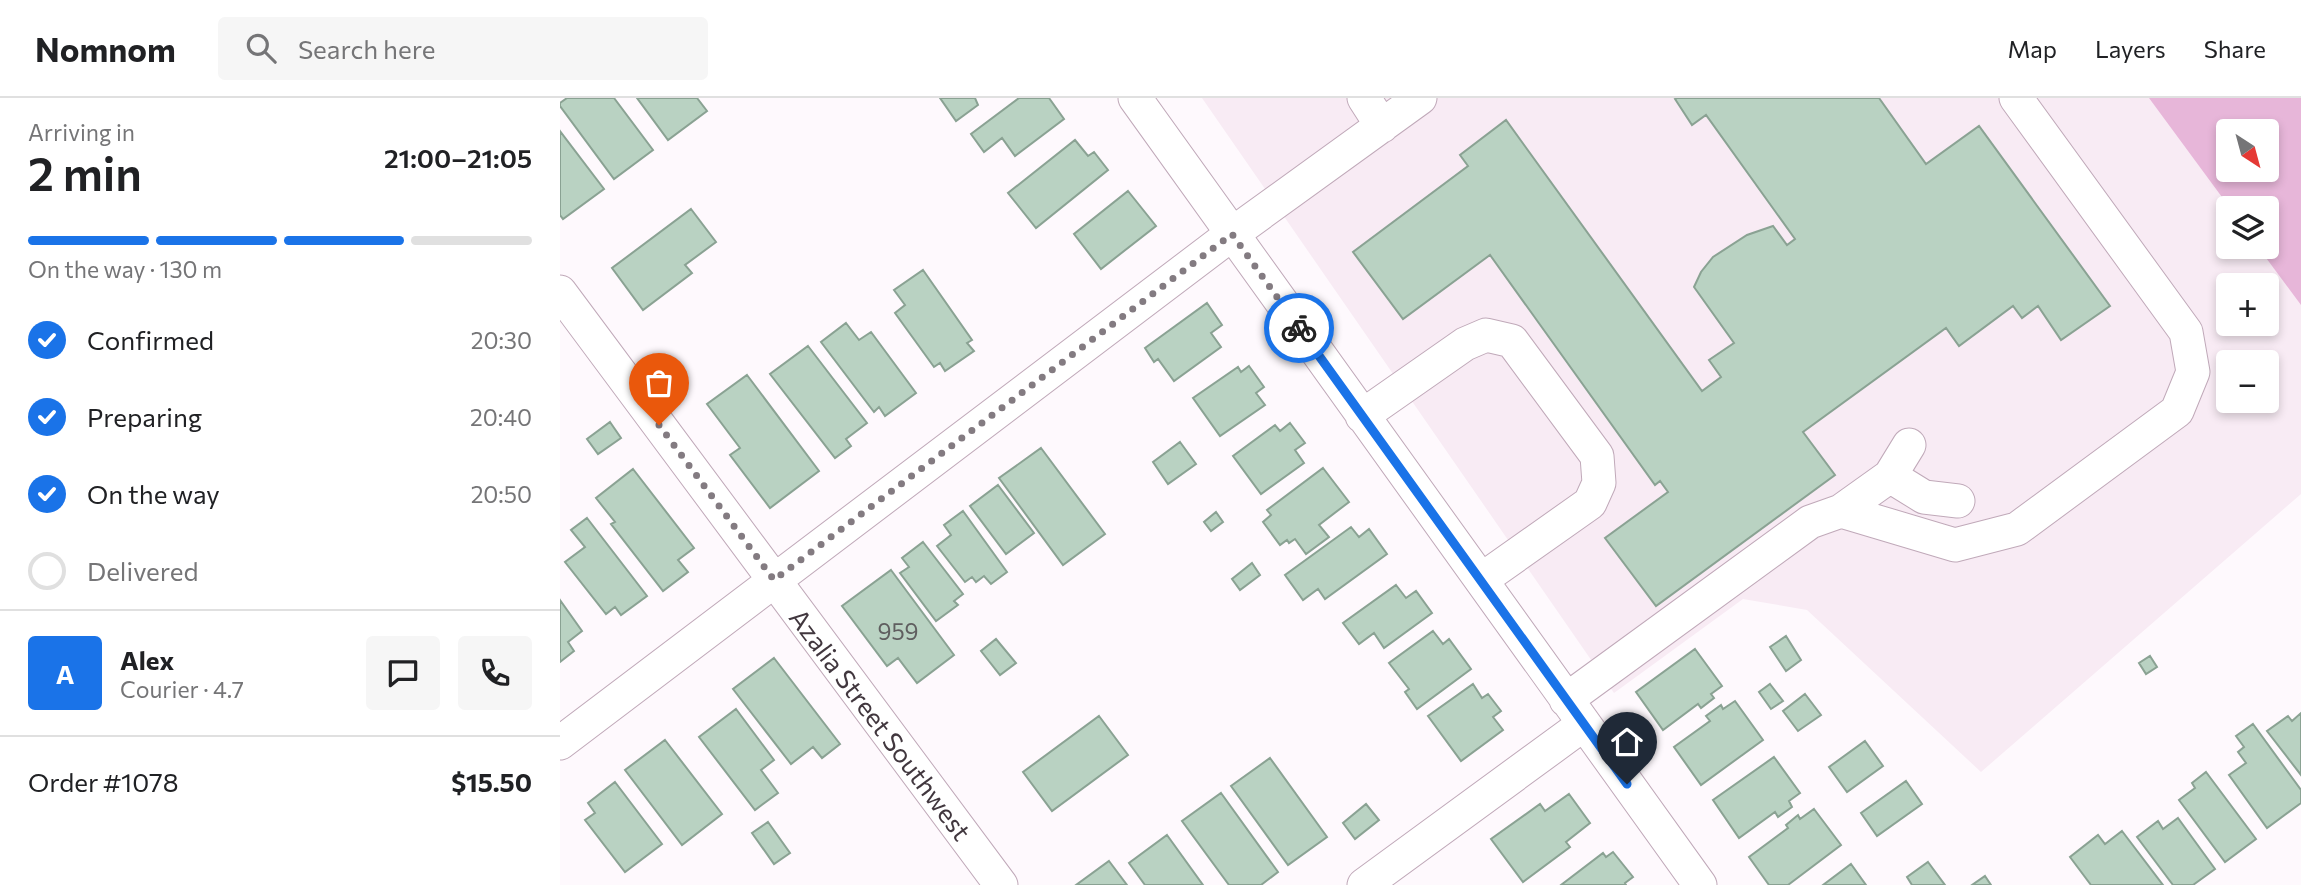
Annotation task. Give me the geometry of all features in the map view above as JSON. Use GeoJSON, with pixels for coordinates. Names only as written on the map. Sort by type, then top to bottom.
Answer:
{"type":"FeatureCollection","features":[{"type":"Feature","properties":{"kind":"street"},"geometry":{"type":"LineString","coordinates":[[1135,98],[1700,885]]}},
{"type":"Feature","properties":{"kind":"street"},"geometry":{"type":"LineString","coordinates":[[1364,98],[1382,126]]}},
{"type":"Feature","properties":{"kind":"street"},"geometry":{"type":"LineString","coordinates":[[560,743],[1232,234],[1420,98]]}},
{"type":"Feature","properties":{"kind":"street"},"geometry":{"type":"LineString","coordinates":[[1842,511],[1955,545],[2017,529],[2178,411],[2193,372],[2186,332],[2016,98]]}},
{"type":"Feature","properties":{"kind":"street","name":"Azalia Street Southwest"},"geometry":{"type":"LineString","coordinates":[[560,292],[1001,885]]}},
{"type":"Feature","properties":{"kind":"street"},"geometry":{"type":"LineString","coordinates":[[1362,416],[1465,344],[1486,335],[1512,341],[1597,456],[1599,483],[1590,503],[1480,580]]}},
{"type":"Feature","properties":{"kind":"street"},"geometry":{"type":"LineString","coordinates":[[1364,885],[1810,522],[1842,511],[1890,476],[1909,444]]}},
{"type":"Feature","properties":{"kind":"street"},"geometry":{"type":"LineString","coordinates":[[1890,476],[1924,497],[1958,501]]}},
{"type":"Feature","properties":{"kind":"shaded area"},"geometry":{"type":"Polygon","coordinates":[[[1202,98],[2301,98],[2301,494],[1981,772],[1807,610],[1743,599],[1614,693],[1202,98]]]}},
{"type":"Feature","properties":{"kind":"shaded area"},"geometry":{"type":"Polygon","coordinates":[[[2149,98],[2301,98],[2301,305],[2267,259],[2279,259],[2279,196],[2221,196],[2149,98]]]}},
{"type":"Feature","properties":{"kind":"building"},"geometry":{"type":"Polygon","coordinates":[[[567,98],[614,98],[653,150],[614,179],[560,106],[567,98]]]}},
{"type":"Feature","properties":{"kind":"building"},"geometry":{"type":"Polygon","coordinates":[[[637,98],[697,98],[707,111],[668,140],[637,98]]]}},
{"type":"Feature","properties":{"kind":"building"},"geometry":{"type":"Polygon","coordinates":[[[940,98],[975,98],[978,105],[956,121],[940,98]]]}},
{"type":"Feature","properties":{"kind":"building"},"geometry":{"type":"Polygon","coordinates":[[[1019,98],[1049,98],[1064,119],[1015,156],[1002,138],[984,152],[971,134],[1019,98]]]}},
{"type":"Feature","properties":{"kind":"building"},"geometry":{"type":"Polygon","coordinates":[[[1879,98],[1926,164],[1979,126],[2110,306],[2061,340],[2038,306],[2022,318],[2013,306],[1959,346],[1946,328],[1803,432],[1835,475],[1656,606],[1605,538],[1668,492],[1660,481],[1655,485],[1490,255],[1403,319],[1353,252],[1468,166],[1460,155],[1506,120],[1702,391],[1721,377],[1709,360],[1734,343],[1694,287],[1701,272],[1713,257],[1747,235],[1773,226],[1787,245],[1795,239],[1706,115],[1692,125],[1675,99],[1879,98]]]}},
{"type":"Feature","properties":{"kind":"building"},"geometry":{"type":"Polygon","coordinates":[[[560,131],[604,189],[563,219],[560,215],[560,131]]]}},
{"type":"Feature","properties":{"kind":"building"},"geometry":{"type":"Polygon","coordinates":[[[1075,140],[1088,156],[1094,152],[1108,170],[1036,228],[1008,193],[1075,140]]]}},
{"type":"Feature","properties":{"kind":"building"},"geometry":{"type":"Polygon","coordinates":[[[1128,191],[1156,226],[1101,269],[1074,234],[1128,191]]]}},
{"type":"Feature","properties":{"kind":"building"},"geometry":{"type":"Polygon","coordinates":[[[691,209],[716,242],[685,265],[692,273],[643,310],[612,268],[691,209]]]}},
{"type":"Feature","properties":{"kind":"building"},"geometry":{"type":"Polygon","coordinates":[[[923,270],[972,340],[967,343],[974,351],[945,371],[940,363],[934,367],[895,313],[905,305],[894,290],[923,270]]]}},
{"type":"Feature","properties":{"kind":"building"},"geometry":{"type":"Polygon","coordinates":[[[1207,303],[1222,325],[1211,333],[1221,347],[1174,381],[1158,359],[1154,362],[1145,348],[1207,303]]]}},
{"type":"Feature","properties":{"kind":"building"},"geometry":{"type":"Polygon","coordinates":[[[846,323],[859,340],[871,332],[916,393],[885,416],[879,407],[874,412],[821,342],[846,323]]]}},
{"type":"Feature","properties":{"kind":"building"},"geometry":{"type":"Polygon","coordinates":[[[808,346],[867,423],[846,439],[851,446],[835,458],[770,374],[808,346]]]}},
{"type":"Feature","properties":{"kind":"building"},"geometry":{"type":"Polygon","coordinates":[[[1249,366],[1264,387],[1256,393],[1265,405],[1220,436],[1193,398],[1238,367],[1241,372],[1249,366]]]}},
{"type":"Feature","properties":{"kind":"building"},"geometry":{"type":"Polygon","coordinates":[[[747,375],[819,471],[770,508],[730,455],[740,448],[707,404],[747,375]]]}},
{"type":"Feature","properties":{"kind":"building"},"geometry":{"type":"Polygon","coordinates":[[[610,422],[621,438],[598,454],[587,439],[610,422]]]}},
{"type":"Feature","properties":{"kind":"building"},"geometry":{"type":"Polygon","coordinates":[[[1290,423],[1305,443],[1295,450],[1304,463],[1261,494],[1233,456],[1275,425],[1280,431],[1290,423]]]}},
{"type":"Feature","properties":{"kind":"building"},"geometry":{"type":"Polygon","coordinates":[[[1180,442],[1196,464],[1168,484],[1153,462],[1180,442]]]}},
{"type":"Feature","properties":{"kind":"building"},"geometry":{"type":"Polygon","coordinates":[[[1041,448],[1105,534],[1063,565],[999,478],[1041,448]]]}},
{"type":"Feature","properties":{"kind":"building"},"geometry":{"type":"Polygon","coordinates":[[[1323,468],[1349,502],[1319,525],[1329,537],[1306,554],[1295,539],[1280,545],[1263,522],[1271,515],[1267,510],[1323,468]]]}},
{"type":"Feature","properties":{"kind":"building"},"geometry":{"type":"Polygon","coordinates":[[[633,469],[694,548],[678,560],[688,572],[663,591],[611,524],[615,522],[596,498],[633,469]]]}},
{"type":"Feature","properties":{"kind":"building"},"geometry":{"type":"Polygon","coordinates":[[[998,485],[1034,533],[1006,554],[970,506],[998,485]]]}},
{"type":"Feature","properties":{"kind":"building"},"geometry":{"type":"Polygon","coordinates":[[[963,511],[1007,572],[991,584],[984,576],[976,582],[972,577],[965,582],[937,546],[951,535],[944,525],[963,511]]]}},
{"type":"Feature","properties":{"kind":"building"},"geometry":{"type":"Polygon","coordinates":[[[1216,512],[1223,522],[1211,531],[1204,522],[1216,512]]]}},
{"type":"Feature","properties":{"kind":"building"},"geometry":{"type":"Polygon","coordinates":[[[587,518],[647,596],[621,615],[615,607],[606,614],[565,562],[585,547],[571,530],[587,518]]]}},
{"type":"Feature","properties":{"kind":"building"},"geometry":{"type":"Polygon","coordinates":[[[1351,527],[1359,537],[1369,529],[1387,554],[1325,599],[1318,589],[1303,600],[1285,575],[1351,527]]]}},
{"type":"Feature","properties":{"kind":"building"},"geometry":{"type":"Polygon","coordinates":[[[923,542],[963,594],[954,601],[958,605],[936,621],[900,573],[909,567],[902,558],[923,542]]]}},
{"type":"Feature","properties":{"kind":"building"},"geometry":{"type":"Polygon","coordinates":[[[1252,563],[1260,575],[1240,590],[1232,579],[1252,563]]]}},
{"type":"Feature","properties":{"kind":"building"},"geometry":{"type":"Polygon","coordinates":[[[891,570],[954,655],[917,683],[898,658],[887,666],[842,606],[891,570]]]}},
{"type":"Feature","properties":{"kind":"building"},"geometry":{"type":"Polygon","coordinates":[[[1396,585],[1406,598],[1416,591],[1432,613],[1384,648],[1374,633],[1359,644],[1343,623],[1396,585]]]}},
{"type":"Feature","properties":{"kind":"building"},"geometry":{"type":"Polygon","coordinates":[[[560,600],[582,631],[568,642],[574,651],[560,662],[560,600]]]}},
{"type":"Feature","properties":{"kind":"building"},"geometry":{"type":"Polygon","coordinates":[[[1433,631],[1443,644],[1449,639],[1471,669],[1417,709],[1405,692],[1409,689],[1389,663],[1433,631]]]}},
{"type":"Feature","properties":{"kind":"building"},"geometry":{"type":"Polygon","coordinates":[[[1786,636],[1801,660],[1786,671],[1770,647],[1786,636]]]}},
{"type":"Feature","properties":{"kind":"building"},"geometry":{"type":"Polygon","coordinates":[[[996,639],[1016,663],[1000,675],[981,651],[996,639]]]}},
{"type":"Feature","properties":{"kind":"building"},"geometry":{"type":"Polygon","coordinates":[[[1695,649],[1722,686],[1711,694],[1714,698],[1701,708],[1698,704],[1663,730],[1636,692],[1695,649]]]}},
{"type":"Feature","properties":{"kind":"building"},"geometry":{"type":"Polygon","coordinates":[[[2150,656],[2157,667],[2146,674],[2139,663],[2150,656]]]}},
{"type":"Feature","properties":{"kind":"building"},"geometry":{"type":"Polygon","coordinates":[[[774,658],[840,744],[822,758],[813,747],[791,764],[733,689],[774,658]]]}},
{"type":"Feature","properties":{"kind":"building"},"geometry":{"type":"Polygon","coordinates":[[[1473,684],[1482,698],[1488,694],[1501,711],[1493,717],[1503,730],[1461,761],[1428,716],[1473,684]]]}},
{"type":"Feature","properties":{"kind":"building"},"geometry":{"type":"Polygon","coordinates":[[[1770,684],[1783,701],[1771,709],[1759,692],[1770,684]]]}},
{"type":"Feature","properties":{"kind":"building"},"geometry":{"type":"Polygon","coordinates":[[[1805,694],[1821,715],[1798,731],[1783,711],[1805,694]]]}},
{"type":"Feature","properties":{"kind":"building"},"geometry":{"type":"Polygon","coordinates":[[[1735,701],[1763,740],[1701,785],[1674,747],[1710,721],[1706,716],[1721,705],[1723,709],[1735,701]]]}},
{"type":"Feature","properties":{"kind":"building"},"geometry":{"type":"Polygon","coordinates":[[[736,709],[774,760],[761,770],[778,793],[755,810],[699,737],[736,709]]]}},
{"type":"Feature","properties":{"kind":"building"},"geometry":{"type":"Polygon","coordinates":[[[2301,713],[2301,775],[2267,731],[2288,716],[2292,721],[2301,713]]]}},
{"type":"Feature","properties":{"kind":"building"},"geometry":{"type":"Polygon","coordinates":[[[1099,716],[1128,755],[1052,811],[1023,772],[1099,716]]]}},
{"type":"Feature","properties":{"kind":"building"},"geometry":{"type":"Polygon","coordinates":[[[2253,724],[2301,790],[2301,803],[2267,828],[2229,775],[2246,763],[2238,752],[2244,747],[2236,736],[2253,724]]]}},
{"type":"Feature","properties":{"kind":"building"},"geometry":{"type":"Polygon","coordinates":[[[665,740],[722,814],[682,845],[625,770],[665,740]]]}},
{"type":"Feature","properties":{"kind":"building"},"geometry":{"type":"Polygon","coordinates":[[[1865,741],[1883,766],[1847,792],[1829,767],[1865,741]]]}},
{"type":"Feature","properties":{"kind":"building"},"geometry":{"type":"Polygon","coordinates":[[[1774,757],[1800,793],[1789,801],[1792,807],[1778,817],[1775,812],[1739,838],[1713,800],[1774,757]]]}},
{"type":"Feature","properties":{"kind":"building"},"geometry":{"type":"Polygon","coordinates":[[[1270,758],[1327,837],[1288,865],[1231,786],[1270,758]]]}},
{"type":"Feature","properties":{"kind":"building"},"geometry":{"type":"Polygon","coordinates":[[[2206,772],[2256,839],[2225,862],[2179,800],[2195,788],[2192,783],[2206,772]]]}},
{"type":"Feature","properties":{"kind":"building"},"geometry":{"type":"Polygon","coordinates":[[[1906,781],[1922,804],[1877,836],[1861,813],[1906,781]]]}},
{"type":"Feature","properties":{"kind":"building"},"geometry":{"type":"Polygon","coordinates":[[[615,782],[662,844],[625,872],[585,820],[595,813],[588,803],[615,782]]]}},
{"type":"Feature","properties":{"kind":"building"},"geometry":{"type":"Polygon","coordinates":[[[1221,793],[1278,872],[1261,885],[1229,885],[1182,821],[1221,793]]]}},
{"type":"Feature","properties":{"kind":"building"},"geometry":{"type":"Polygon","coordinates":[[[1569,794],[1590,823],[1566,842],[1570,847],[1523,882],[1491,839],[1540,804],[1545,811],[1569,794]]]}},
{"type":"Feature","properties":{"kind":"building"},"geometry":{"type":"Polygon","coordinates":[[[1366,804],[1379,820],[1355,839],[1343,823],[1366,804]]]}},
{"type":"Feature","properties":{"kind":"building"},"geometry":{"type":"Polygon","coordinates":[[[1814,809],[1841,845],[1788,885],[1769,885],[1749,857],[1788,828],[1786,825],[1798,815],[1800,819],[1814,809]]]}},
{"type":"Feature","properties":{"kind":"building"},"geometry":{"type":"Polygon","coordinates":[[[2178,818],[2215,869],[2193,885],[2173,885],[2137,837],[2158,821],[2163,829],[2178,818]]]}},
{"type":"Feature","properties":{"kind":"building"},"geometry":{"type":"Polygon","coordinates":[[[768,822],[790,853],[774,864],[752,833],[768,822]]]}},
{"type":"Feature","properties":{"kind":"building"},"geometry":{"type":"Polygon","coordinates":[[[2122,831],[2163,885],[2091,885],[2070,857],[2098,835],[2105,844],[2122,831]]]}},
{"type":"Feature","properties":{"kind":"building"},"geometry":{"type":"Polygon","coordinates":[[[1167,835],[1203,885],[1145,885],[1129,863],[1167,835]]]}},
{"type":"Feature","properties":{"kind":"building"},"geometry":{"type":"Polygon","coordinates":[[[1613,852],[1633,877],[1626,885],[1561,885],[1603,853],[1606,857],[1613,852]]]}},
{"type":"Feature","properties":{"kind":"building"},"geometry":{"type":"Polygon","coordinates":[[[1109,861],[1127,885],[1076,885],[1109,861]]]}},
{"type":"Feature","properties":{"kind":"building"},"geometry":{"type":"Polygon","coordinates":[[[1928,862],[1945,885],[1912,885],[1907,877],[1928,862]]]}},
{"type":"Feature","properties":{"kind":"building"},"geometry":{"type":"Polygon","coordinates":[[[1851,864],[1866,885],[1823,885],[1851,864]]]}},
{"type":"Feature","properties":{"kind":"building"},"geometry":{"type":"Polygon","coordinates":[[[1985,876],[1991,885],[1972,885],[1985,876]]]}},
{"type":"Feature","properties":{"kind":"way so far"},"geometry":{"type":"LineString","coordinates":[[659,425],[774,580],[1232,234],[1299,328]]}},
{"type":"Feature","properties":{"kind":"route"},"geometry":{"type":"LineString","coordinates":[[1299,328],[1627,784]]}}]}
